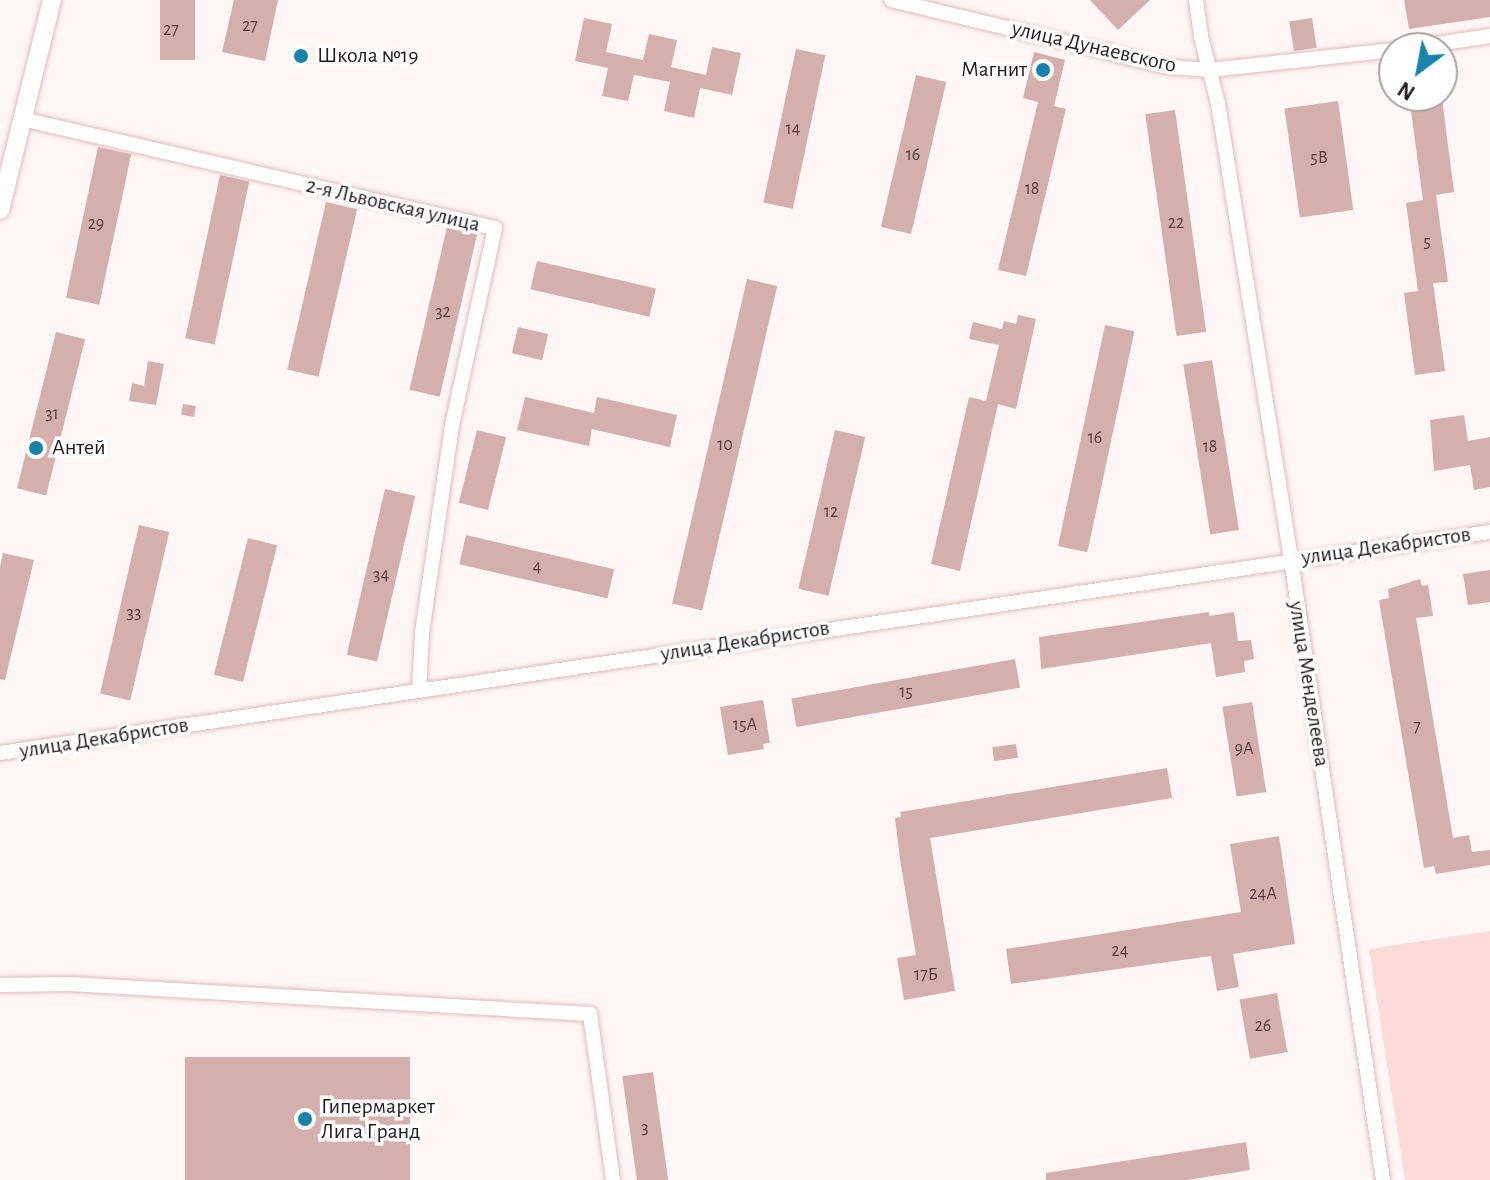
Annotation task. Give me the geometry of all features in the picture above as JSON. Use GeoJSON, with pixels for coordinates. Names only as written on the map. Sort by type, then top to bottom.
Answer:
{"type":"FeatureCollection","features":[{"type":"Feature","properties":{"kind":"main road"},"geometry":{"type":"LineString","coordinates":[[0,210],[52,0]]}},
{"type":"Feature","properties":{"kind":"street","name":"улица Дунаевского"},"geometry":{"type":"LineString","coordinates":[[891,0],[1169,67],[1210,70],[1378,52]]}},
{"type":"Feature","properties":{"kind":"street","name":"улица Менделеева"},"geometry":{"type":"LineString","coordinates":[[1196,0],[1291,559],[1383,1180]]}},
{"type":"Feature","properties":{"kind":"street"},"geometry":{"type":"LineString","coordinates":[[1458,41],[1490,36]]}},
{"type":"Feature","properties":{"kind":"street","name":"2-я Львовская улица"},"geometry":{"type":"LineString","coordinates":[[22,119],[495,228],[452,425],[422,633],[419,690]]}},
{"type":"Feature","properties":{"kind":"street","name":"улица Декабристов"},"geometry":{"type":"LineString","coordinates":[[0,753],[1291,559],[1490,532]]}},
{"type":"Feature","properties":{"kind":"street"},"geometry":{"type":"LineString","coordinates":[[0,985],[70,984],[590,1014],[613,1180]]}},
{"type":"Feature","properties":{"kind":"shaded area"},"geometry":{"type":"Polygon","coordinates":[[[1490,931],[1490,1180],[1405,1180],[1369,949],[1490,931]]]}},
{"type":"Feature","properties":{"kind":"building"},"geometry":{"type":"Polygon","coordinates":[[[160,0],[195,0],[195,60],[160,60],[160,0]]]}},
{"type":"Feature","properties":{"kind":"building"},"geometry":{"type":"Polygon","coordinates":[[[234,0],[278,0],[265,61],[222,52],[234,0]]]}},
{"type":"Feature","properties":{"kind":"building"},"geometry":{"type":"Polygon","coordinates":[[[1090,0],[1150,0],[1118,30],[1090,0]]]}},
{"type":"Feature","properties":{"kind":"building"},"geometry":{"type":"Polygon","coordinates":[[[1404,0],[1490,0],[1490,17],[1409,29],[1404,0]]]}},
{"type":"Feature","properties":{"kind":"building"},"geometry":{"type":"Polygon","coordinates":[[[584,18],[612,24],[606,52],[643,60],[649,34],[677,40],[671,67],[706,75],[712,47],[741,53],[732,95],[700,88],[694,118],[664,111],[670,82],[634,75],[628,101],[602,96],[608,68],[575,61],[584,18]]]}},
{"type":"Feature","properties":{"kind":"building"},"geometry":{"type":"Polygon","coordinates":[[[1312,18],[1317,48],[1294,51],[1289,22],[1312,18]]]}},
{"type":"Feature","properties":{"kind":"building"},"geometry":{"type":"Polygon","coordinates":[[[796,49],[825,55],[793,209],[763,203],[796,49]]]}},
{"type":"Feature","properties":{"kind":"building"},"geometry":{"type":"Polygon","coordinates":[[[1034,52],[1065,60],[1054,106],[1066,109],[1026,276],[998,270],[1038,102],[1023,98],[1034,52]]]}},
{"type":"Feature","properties":{"kind":"building"},"geometry":{"type":"Polygon","coordinates":[[[916,75],[946,82],[911,234],[881,227],[916,75]]]}},
{"type":"Feature","properties":{"kind":"building"},"geometry":{"type":"Polygon","coordinates":[[[1338,101],[1353,210],[1300,217],[1285,109],[1338,101]]]}},
{"type":"Feature","properties":{"kind":"building"},"geometry":{"type":"Polygon","coordinates":[[[1175,110],[1206,332],[1176,336],[1145,114],[1175,110]]]}},
{"type":"Feature","properties":{"kind":"building"},"geometry":{"type":"Polygon","coordinates":[[[1411,112],[1444,112],[1454,192],[1436,195],[1448,282],[1433,283],[1445,371],[1415,375],[1404,293],[1418,291],[1406,203],[1423,200],[1411,112]]]}},
{"type":"Feature","properties":{"kind":"building"},"geometry":{"type":"Polygon","coordinates":[[[98,147],[131,154],[99,305],[66,298],[98,147]]]}},
{"type":"Feature","properties":{"kind":"building"},"geometry":{"type":"Polygon","coordinates":[[[220,175],[249,181],[215,345],[185,338],[220,175]]]}},
{"type":"Feature","properties":{"kind":"building"},"geometry":{"type":"Polygon","coordinates":[[[326,202],[357,209],[318,377],[287,370],[326,202]]]}},
{"type":"Feature","properties":{"kind":"building"},"geometry":{"type":"Polygon","coordinates":[[[447,227],[477,234],[440,397],[409,390],[447,227]]]}},
{"type":"Feature","properties":{"kind":"building"},"geometry":{"type":"Polygon","coordinates":[[[537,261],[656,288],[649,317],[530,289],[537,261]]]}},
{"type":"Feature","properties":{"kind":"building"},"geometry":{"type":"Polygon","coordinates":[[[747,279],[777,286],[702,610],[672,603],[747,279]]]}},
{"type":"Feature","properties":{"kind":"building"},"geometry":{"type":"Polygon","coordinates":[[[1018,315],[1036,319],[1016,409],[998,404],[960,571],[931,564],[969,397],[986,401],[999,345],[969,339],[973,322],[1002,329],[1004,321],[1016,324],[1018,315]]]}},
{"type":"Feature","properties":{"kind":"building"},"geometry":{"type":"Polygon","coordinates":[[[1105,325],[1134,331],[1087,552],[1058,546],[1105,325]]]}},
{"type":"Feature","properties":{"kind":"building"},"geometry":{"type":"Polygon","coordinates":[[[518,327],[548,334],[542,360],[512,353],[518,327]]]}},
{"type":"Feature","properties":{"kind":"building"},"geometry":{"type":"Polygon","coordinates":[[[56,332],[85,339],[46,495],[17,488],[56,332]]]}},
{"type":"Feature","properties":{"kind":"building"},"geometry":{"type":"Polygon","coordinates":[[[1212,360],[1239,530],[1210,534],[1183,365],[1212,360]]]}},
{"type":"Feature","properties":{"kind":"building"},"geometry":{"type":"Polygon","coordinates":[[[148,361],[164,364],[156,405],[129,401],[132,383],[144,386],[148,361]]]}},
{"type":"Feature","properties":{"kind":"building"},"geometry":{"type":"Polygon","coordinates":[[[525,397],[594,413],[597,397],[677,415],[670,447],[592,429],[589,446],[517,430],[525,397]]]}},
{"type":"Feature","properties":{"kind":"building"},"geometry":{"type":"Polygon","coordinates":[[[183,404],[196,406],[194,417],[181,415],[183,404]]]}},
{"type":"Feature","properties":{"kind":"building"},"geometry":{"type":"Polygon","coordinates":[[[1464,415],[1468,441],[1490,437],[1490,487],[1474,490],[1470,465],[1434,471],[1430,420],[1464,415]]]}},
{"type":"Feature","properties":{"kind":"building"},"geometry":{"type":"Polygon","coordinates":[[[477,430],[506,437],[488,510],[459,503],[477,430]]]}},
{"type":"Feature","properties":{"kind":"building"},"geometry":{"type":"Polygon","coordinates":[[[835,430],[865,437],[829,596],[798,589],[835,430]]]}},
{"type":"Feature","properties":{"kind":"building"},"geometry":{"type":"Polygon","coordinates":[[[385,489],[415,496],[377,662],[347,655],[385,489]]]}},
{"type":"Feature","properties":{"kind":"building"},"geometry":{"type":"Polygon","coordinates":[[[139,525],[169,532],[130,701],[100,694],[139,525]]]}},
{"type":"Feature","properties":{"kind":"building"},"geometry":{"type":"Polygon","coordinates":[[[466,535],[614,569],[607,598],[459,564],[466,535]]]}},
{"type":"Feature","properties":{"kind":"building"},"geometry":{"type":"Polygon","coordinates":[[[248,538],[277,545],[243,682],[214,675],[248,538]]]}},
{"type":"Feature","properties":{"kind":"building"},"geometry":{"type":"Polygon","coordinates":[[[3,553],[34,560],[5,680],[0,679],[0,567],[3,553]]]}},
{"type":"Feature","properties":{"kind":"building"},"geometry":{"type":"Polygon","coordinates":[[[1490,570],[1490,602],[1468,605],[1463,574],[1490,570]]]}},
{"type":"Feature","properties":{"kind":"building"},"geometry":{"type":"Polygon","coordinates":[[[1420,579],[1422,586],[1428,585],[1433,616],[1416,618],[1453,838],[1469,835],[1472,852],[1490,850],[1490,865],[1436,874],[1434,866],[1424,868],[1379,600],[1389,598],[1388,589],[1420,579]]]}},
{"type":"Feature","properties":{"kind":"building"},"geometry":{"type":"Polygon","coordinates":[[[1209,612],[1209,616],[1234,612],[1238,641],[1251,640],[1254,659],[1244,661],[1245,672],[1216,677],[1211,643],[1041,669],[1039,637],[1209,612]]]}},
{"type":"Feature","properties":{"kind":"building"},"geometry":{"type":"Polygon","coordinates":[[[1015,659],[1020,688],[796,727],[791,698],[1015,659]]]}},
{"type":"Feature","properties":{"kind":"building"},"geometry":{"type":"Polygon","coordinates":[[[763,700],[770,743],[763,744],[764,749],[728,755],[720,707],[763,700]]]}},
{"type":"Feature","properties":{"kind":"building"},"geometry":{"type":"Polygon","coordinates":[[[1252,702],[1266,792],[1237,797],[1222,707],[1252,702]]]}},
{"type":"Feature","properties":{"kind":"building"},"geometry":{"type":"Polygon","coordinates":[[[1016,744],[1018,758],[994,761],[992,747],[1016,744]]]}},
{"type":"Feature","properties":{"kind":"building"},"geometry":{"type":"Polygon","coordinates":[[[1167,768],[1172,798],[930,838],[955,991],[904,1000],[897,958],[916,955],[895,818],[901,817],[900,812],[1167,768]]]}},
{"type":"Feature","properties":{"kind":"building"},"geometry":{"type":"Polygon","coordinates":[[[1279,836],[1295,944],[1233,954],[1239,987],[1217,991],[1211,956],[1011,984],[1006,949],[1241,912],[1230,844],[1279,836]]]}},
{"type":"Feature","properties":{"kind":"building"},"geometry":{"type":"Polygon","coordinates":[[[1277,993],[1287,1052],[1250,1059],[1240,1000],[1277,993]]]}},
{"type":"Feature","properties":{"kind":"building","name":"Гипермаркет Лига Гранд"},"geometry":{"type":"Polygon","coordinates":[[[185,1057],[410,1057],[410,1180],[185,1180],[185,1057]]]}},
{"type":"Feature","properties":{"kind":"building"},"geometry":{"type":"Polygon","coordinates":[[[653,1072],[668,1180],[637,1180],[622,1076],[653,1072]]]}},
{"type":"Feature","properties":{"kind":"building"},"geometry":{"type":"Polygon","coordinates":[[[1246,1142],[1250,1170],[1187,1180],[1046,1180],[1046,1173],[1246,1142]]]}},
{"type":"Feature","properties":{"kind":"place","name":"Школа №19"},"geometry":{"type":"Point","coordinates":[301,56]}},
{"type":"Feature","properties":{"kind":"place","name":"Магнит"},"geometry":{"type":"Point","coordinates":[1043,70]}},
{"type":"Feature","properties":{"kind":"place","name":"Антей"},"geometry":{"type":"Point","coordinates":[36,448]}},
{"type":"Feature","properties":{"kind":"place","name":"Гипермаркет Лига Гранд"},"geometry":{"type":"Point","coordinates":[305,1119]}}]}
